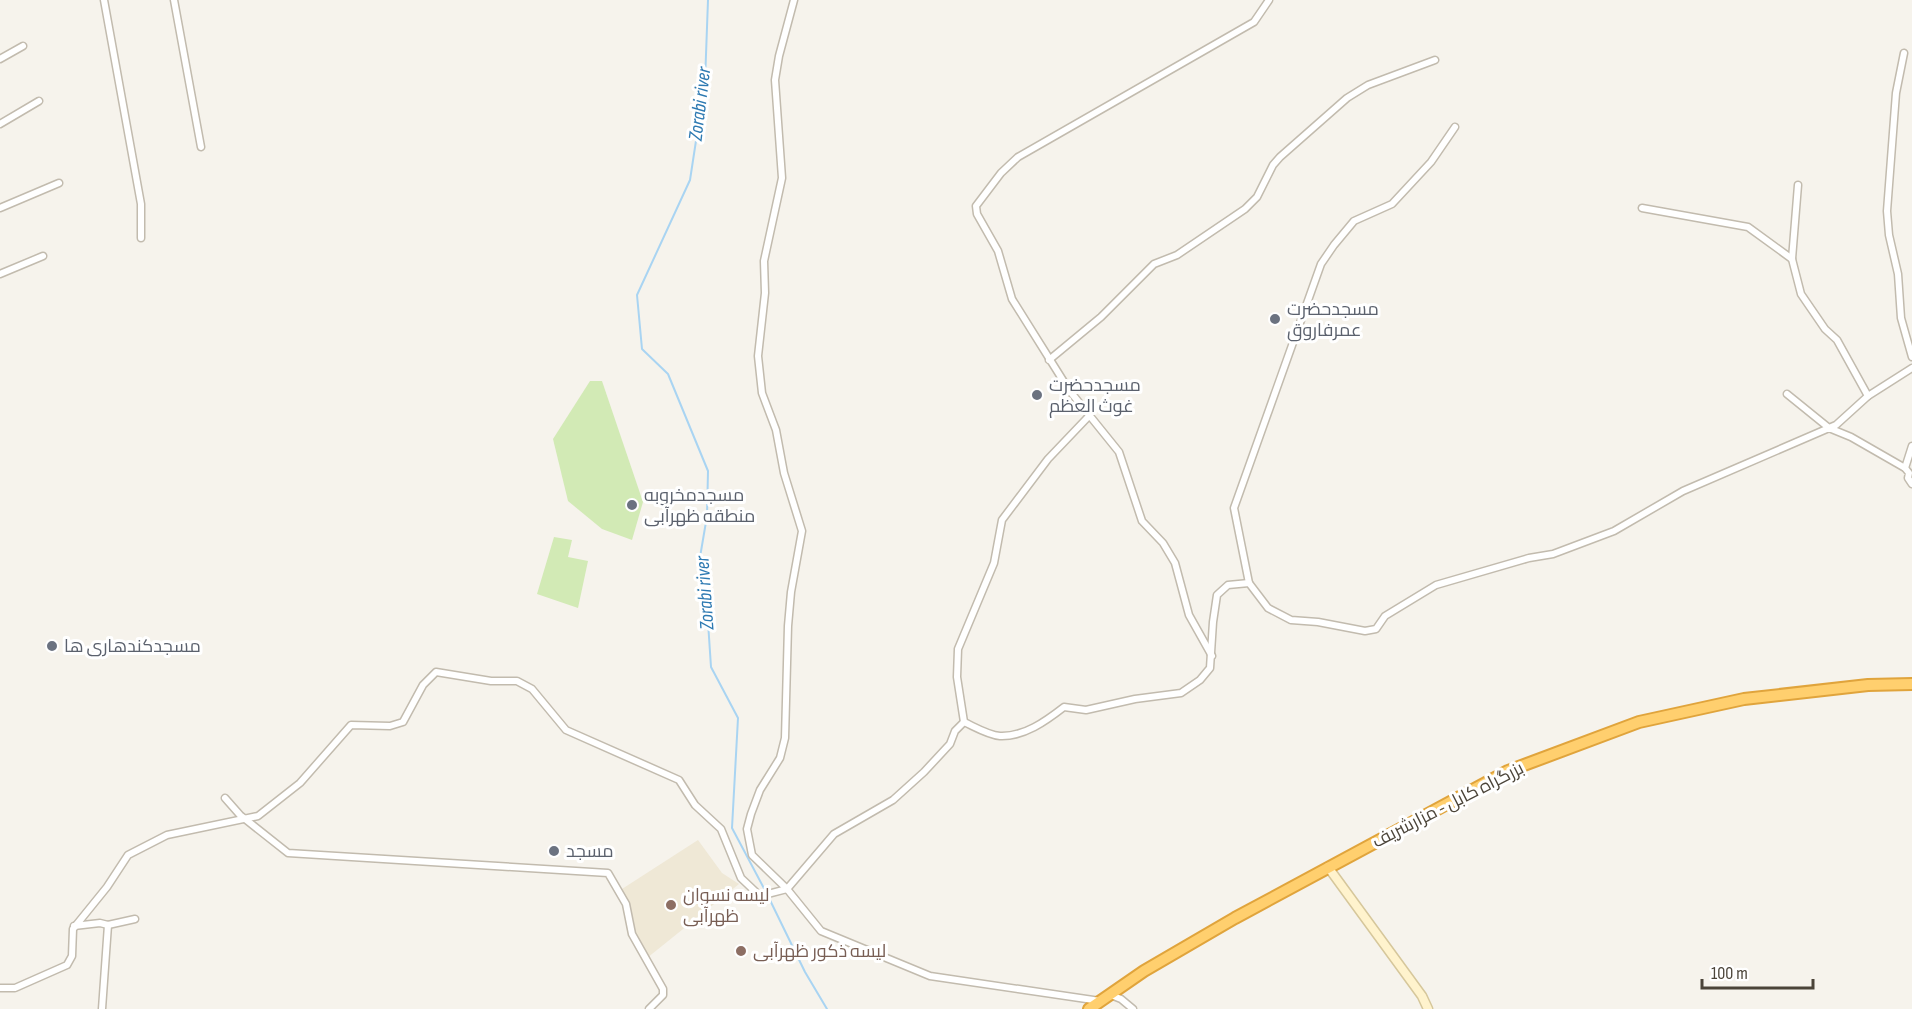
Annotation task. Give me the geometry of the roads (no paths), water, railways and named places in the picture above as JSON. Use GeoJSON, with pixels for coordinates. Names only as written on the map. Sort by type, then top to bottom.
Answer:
{"type":"FeatureCollection","features":[{"type":"Feature","properties":{"kind":"highway","name":"بزرگراه کابل - مزارشریف"},"geometry":{"type":"LineString","coordinates":[[1089,1009],[1144,971],[1235,918],[1508,771],[1639,722],[1744,699],[1868,685],[1912,684]]}},
{"type":"Feature","properties":{"kind":"street"},"geometry":{"type":"LineString","coordinates":[[104,0],[141,204],[141,238]]}},
{"type":"Feature","properties":{"kind":"street"},"geometry":{"type":"LineString","coordinates":[[174,0],[201,147]]}},
{"type":"Feature","properties":{"kind":"street"},"geometry":{"type":"LineString","coordinates":[[794,0],[775,80],[782,178],[764,261],[765,293],[758,356],[762,393],[776,430],[784,473],[802,531],[791,592],[788,626],[785,738],[780,758],[760,790],[747,830],[752,855],[787,889],[821,931],[930,976],[1100,1001]]}},
{"type":"Feature","properties":{"kind":"street"},"geometry":{"type":"LineString","coordinates":[[1212,656],[1189,615],[1175,563],[1163,543],[1142,521],[1119,452],[1089,416],[1049,360],[1012,299],[998,251],[977,214],[976,206],[1001,173],[1018,157],[1254,22],[1269,0]]}},
{"type":"Feature","properties":{"kind":"street"},"geometry":{"type":"LineString","coordinates":[[0,59],[23,46]]}},
{"type":"Feature","properties":{"kind":"street"},"geometry":{"type":"LineString","coordinates":[[1904,53],[1896,93],[1887,211],[1889,235],[1898,274],[1901,318],[1912,357]]}},
{"type":"Feature","properties":{"kind":"street"},"geometry":{"type":"LineString","coordinates":[[1049,360],[1101,317],[1154,264],[1177,255],[1245,209],[1257,198],[1280,157],[1347,98],[1368,85],[1435,60]]}},
{"type":"Feature","properties":{"kind":"street"},"geometry":{"type":"LineString","coordinates":[[0,124],[39,101]]}},
{"type":"Feature","properties":{"kind":"street"},"geometry":{"type":"LineString","coordinates":[[1455,127],[1431,162],[1392,204],[1354,221],[1321,264],[1234,508],[1249,583],[1268,608],[1291,620],[1318,622],[1365,631],[1376,628],[1385,616],[1436,585],[1529,558],[1553,554],[1614,531],[1683,491],[1836,425],[1868,396],[1912,368]]}},
{"type":"Feature","properties":{"kind":"street"},"geometry":{"type":"LineString","coordinates":[[0,208],[59,183]]}},
{"type":"Feature","properties":{"kind":"street"},"geometry":{"type":"LineString","coordinates":[[1798,185],[1792,259],[1801,294],[1826,329],[1837,340],[1868,396]]}},
{"type":"Feature","properties":{"kind":"street"},"geometry":{"type":"LineString","coordinates":[[1642,208],[1748,227],[1792,259]]}},
{"type":"Feature","properties":{"kind":"street"},"geometry":{"type":"LineString","coordinates":[[0,274],[43,256]]}},
{"type":"Feature","properties":{"kind":"street"},"geometry":{"type":"LineString","coordinates":[[1787,394],[1829,428],[1851,437],[1905,468],[1912,484]]}},
{"type":"Feature","properties":{"kind":"street"},"geometry":{"type":"LineString","coordinates":[[964,722],[957,677],[958,649],[994,563],[1002,520],[1048,459],[1089,416]]}},
{"type":"Feature","properties":{"kind":"street"},"geometry":{"type":"LineString","coordinates":[[1905,468],[1912,446]]}},
{"type":"Feature","properties":{"kind":"street"},"geometry":{"type":"LineString","coordinates":[[964,722],[998,736],[1020,734],[1064,707],[1086,710],[1136,699],[1181,693],[1200,680],[1210,668],[1212,622],[1217,595],[1228,585],[1249,583]]}},
{"type":"Feature","properties":{"kind":"street"},"geometry":{"type":"LineString","coordinates":[[0,988],[15,988],[67,965],[72,956],[72,933],[75,926],[107,887],[128,855],[167,835],[258,816],[300,783],[351,725],[390,726],[403,722],[423,685],[436,672],[491,681],[517,681],[532,689],[566,730],[679,780],[695,805],[721,829],[741,878],[760,896],[787,889],[834,834],[893,800],[950,744],[955,731],[964,722]]}},
{"type":"Feature","properties":{"kind":"street"},"geometry":{"type":"LineString","coordinates":[[225,798],[240,815],[288,853],[608,873],[626,904],[632,934],[663,989],[663,995],[648,1009]]}},
{"type":"Feature","properties":{"kind":"street"},"geometry":{"type":"LineString","coordinates":[[1328,867],[1422,996],[1428,1009]]}},
{"type":"Feature","properties":{"kind":"street"},"geometry":{"type":"LineString","coordinates":[[75,926],[100,923],[108,925],[135,919]]}},
{"type":"Feature","properties":{"kind":"street"},"geometry":{"type":"LineString","coordinates":[[102,1009],[108,925]]}},
{"type":"Feature","properties":{"kind":"street"},"geometry":{"type":"LineString","coordinates":[[1110,994],[1121,999],[1133,1009]]}},
{"type":"Feature","properties":{"kind":"waterway","name":"Zorabi river"},"geometry":{"type":"LineString","coordinates":[[708,0],[705,82],[690,180],[637,295],[642,349],[668,374],[708,471],[707,516],[699,563],[707,607],[711,667],[738,718],[732,828],[805,972],[827,1009]]}},
{"type":"Feature","properties":{"kind":"place","name":"مسجدحضرت عمرفاروق"},"geometry":{"type":"Point","coordinates":[1275,319]}},
{"type":"Feature","properties":{"kind":"place","name":"مسجدحضرت غوث العظم"},"geometry":{"type":"Point","coordinates":[1037,395]}},
{"type":"Feature","properties":{"kind":"place","name":"مسجدمخروبه منطقه ظهرآبی"},"geometry":{"type":"Point","coordinates":[632,505]}},
{"type":"Feature","properties":{"kind":"place","name":"مسجدکندهاری ها"},"geometry":{"type":"Point","coordinates":[52,646]}},
{"type":"Feature","properties":{"kind":"place","name":"مسجد"},"geometry":{"type":"Point","coordinates":[554,851]}},
{"type":"Feature","properties":{"kind":"place","name":"لیسه نسوان ظهرآبی"},"geometry":{"type":"Point","coordinates":[671,905]}},
{"type":"Feature","properties":{"kind":"place","name":"لیسه ذکور ظهرآبی"},"geometry":{"type":"Point","coordinates":[741,951]}}]}
